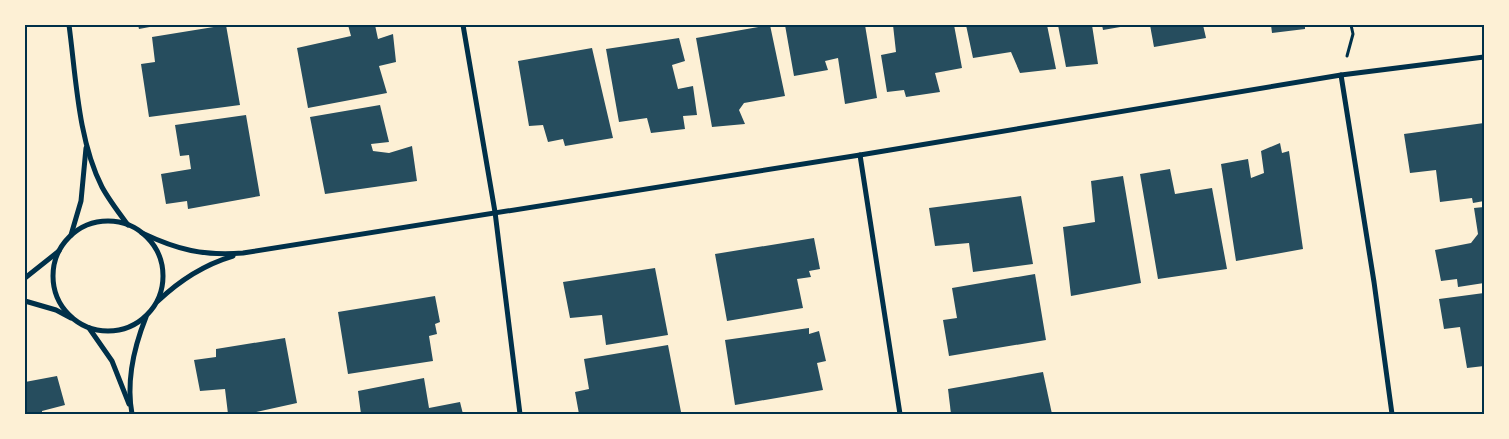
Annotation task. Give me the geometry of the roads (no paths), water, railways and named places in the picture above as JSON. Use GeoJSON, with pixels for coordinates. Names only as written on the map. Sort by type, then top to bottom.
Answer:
{"type":"FeatureCollection","features":[{"type":"Feature","properties":{"kind":"street"},"geometry":{"type":"LineString","coordinates":[[69,25],[86,142],[86,172],[81,201],[70,236]]}},
{"type":"Feature","properties":{"kind":"street"},"geometry":{"type":"LineString","coordinates":[[463,25],[495,212],[520,414]]}},
{"type":"Feature","properties":{"kind":"street"},"geometry":{"type":"LineString","coordinates":[[25,301],[56,310],[88,327],[103,331],[119,330],[133,325],[146,316],[156,303],[191,274],[216,261],[243,253],[860,155],[1342,75],[1484,57]]}},
{"type":"Feature","properties":{"kind":"street"},"geometry":{"type":"LineString","coordinates":[[1342,75],[1392,414]]}},
{"type":"Feature","properties":{"kind":"street"},"geometry":{"type":"LineString","coordinates":[[86,142],[102,187],[128,225]]}},
{"type":"Feature","properties":{"kind":"street"},"geometry":{"type":"LineString","coordinates":[[860,155],[900,414]]}},
{"type":"Feature","properties":{"kind":"street"},"geometry":{"type":"LineString","coordinates":[[25,278],[61,248],[70,236],[83,227],[98,222],[114,221],[128,225],[167,245],[194,252],[243,253]]}},
{"type":"Feature","properties":{"kind":"street"},"geometry":{"type":"LineString","coordinates":[[142,233],[153,244],[160,258],[163,273],[162,289],[156,303]]}},
{"type":"Feature","properties":{"kind":"street"},"geometry":{"type":"LineString","coordinates":[[61,248],[54,271],[56,294],[74,320]]}},
{"type":"Feature","properties":{"kind":"street"},"geometry":{"type":"LineString","coordinates":[[131,411],[133,359],[146,316]]}},
{"type":"Feature","properties":{"kind":"street"},"geometry":{"type":"LineString","coordinates":[[88,327],[112,361],[131,411]]}}]}
